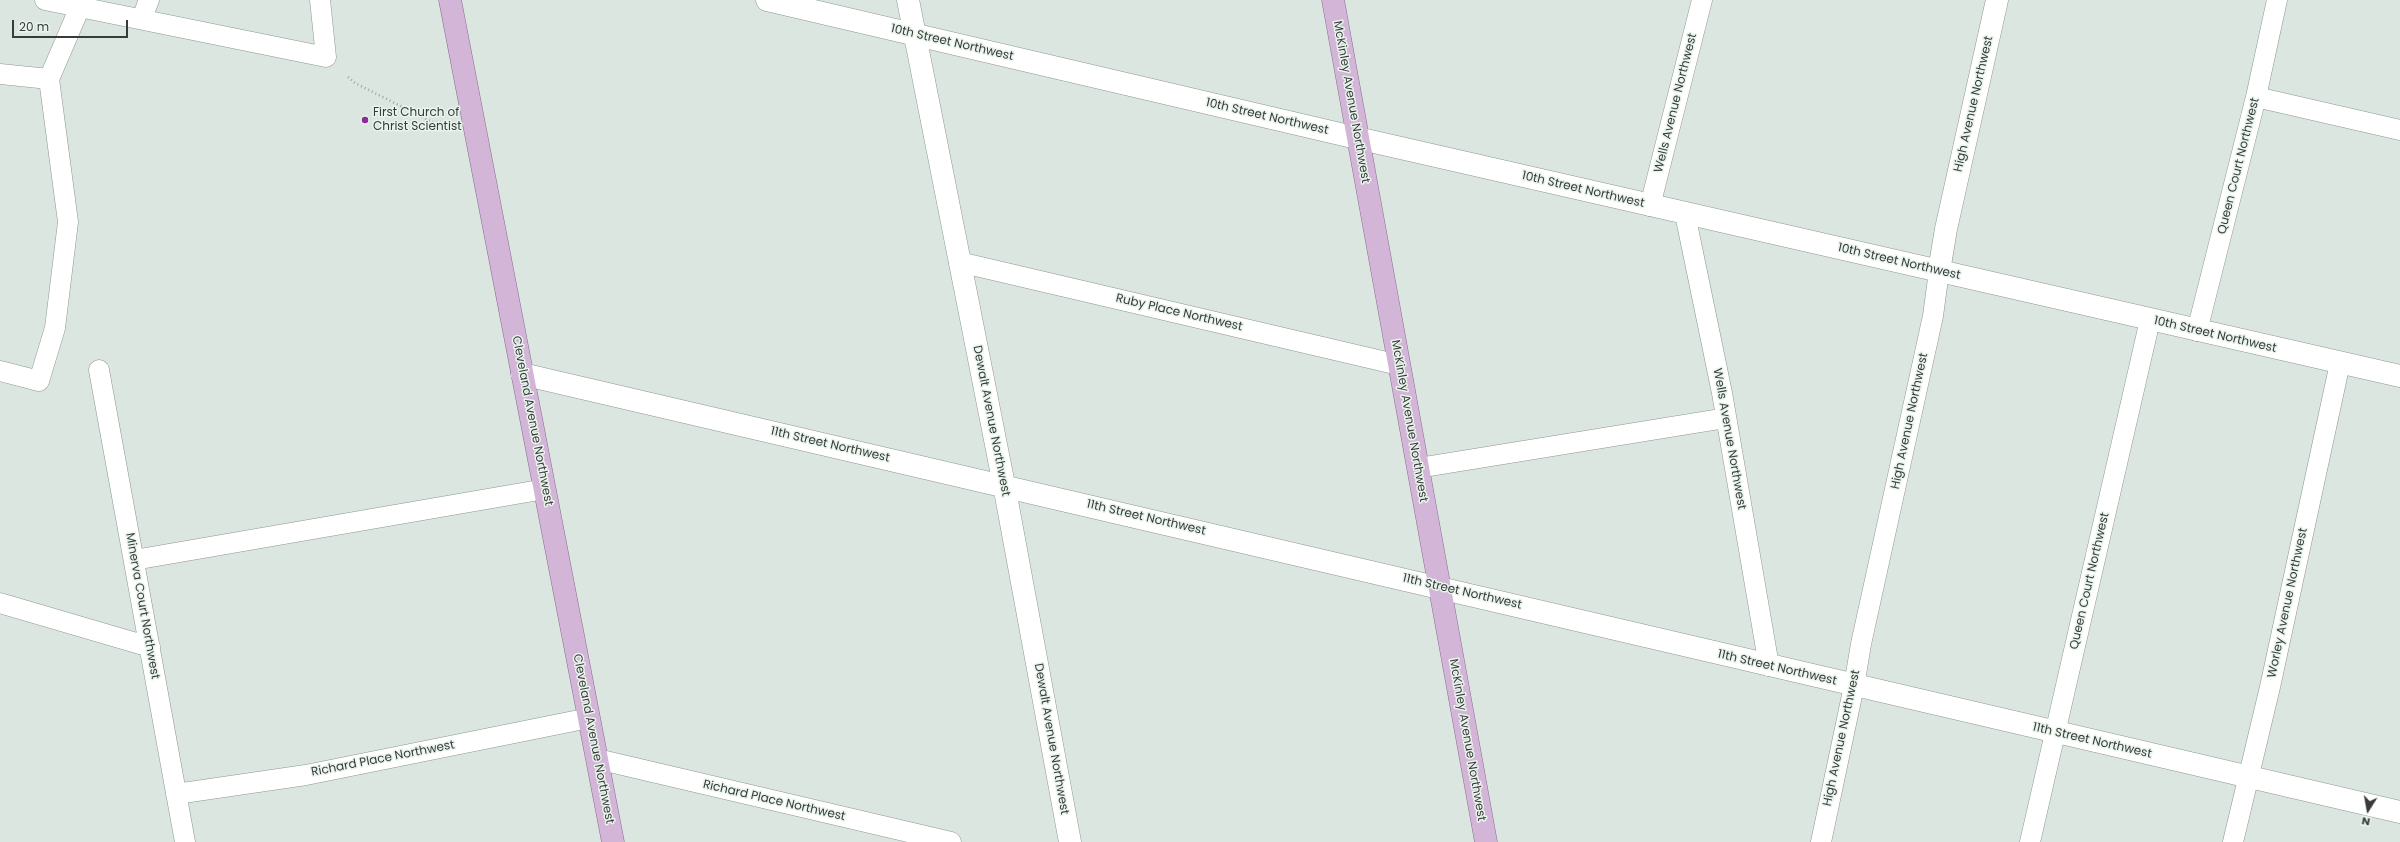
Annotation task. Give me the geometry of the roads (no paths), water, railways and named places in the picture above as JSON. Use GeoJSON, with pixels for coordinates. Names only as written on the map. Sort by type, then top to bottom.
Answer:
{"type":"FeatureCollection","features":[{"type":"Feature","properties":{"kind":"main road","name":"Cleveland Avenue Northwest"},"geometry":{"type":"LineString","coordinates":[[450,0],[613,842]]}},
{"type":"Feature","properties":{"kind":"main road","name":"McKinley Avenue Northwest"},"geometry":{"type":"LineString","coordinates":[[1333,0],[1486,842]]}},
{"type":"Feature","properties":{"kind":"street","name":"10th Street Northwest"},"geometry":{"type":"LineString","coordinates":[[767,0],[1684,214],[2400,376]]}},
{"type":"Feature","properties":{"kind":"street","name":"Dewalt Avenue Northwest"},"geometry":{"type":"LineString","coordinates":[[908,0],[1004,485],[1070,842]]}},
{"type":"Feature","properties":{"kind":"street","name":"High Avenue Northwest"},"geometry":{"type":"LineString","coordinates":[[1939,271],[1946,228],[1998,0]]}},
{"type":"Feature","properties":{"kind":"street","name":"11th Street Northwest"},"geometry":{"type":"LineString","coordinates":[[522,374],[1440,586],[1769,666],[2400,812]]}},
{"type":"Feature","properties":{"kind":"lane"},"geometry":{"type":"LineString","coordinates":[[45,0],[82,3],[142,18],[326,57],[320,0]]}},
{"type":"Feature","properties":{"kind":"lane"},"geometry":{"type":"LineString","coordinates":[[142,18],[149,0]]}},
{"type":"Feature","properties":{"kind":"lane","name":"Wells Avenue Northwest"},"geometry":{"type":"LineString","coordinates":[[1650,206],[1702,0]]}},
{"type":"Feature","properties":{"kind":"lane","name":"Queen Court Northwest"},"geometry":{"type":"LineString","coordinates":[[2197,331],[2256,97],[2277,0]]}},
{"type":"Feature","properties":{"kind":"lane"},"geometry":{"type":"LineString","coordinates":[[0,371],[39,381],[55,328],[68,222],[49,79],[82,3]]}},
{"type":"Feature","properties":{"kind":"lane"},"geometry":{"type":"LineString","coordinates":[[0,74],[49,79]]}},
{"type":"Feature","properties":{"kind":"lane"},"geometry":{"type":"LineString","coordinates":[[2256,97],[2400,130]]}},
{"type":"Feature","properties":{"kind":"lane","name":"Wells Avenue Northwest"},"geometry":{"type":"LineString","coordinates":[[1684,214],[1726,418],[1769,666]]}},
{"type":"Feature","properties":{"kind":"lane","name":"Ruby Place Northwest"},"geometry":{"type":"LineString","coordinates":[[959,262],[1399,365]]}},
{"type":"Feature","properties":{"kind":"lane","name":"High Avenue Northwest"},"geometry":{"type":"LineString","coordinates":[[1821,842],[1854,686],[1861,644],[1933,316],[1939,271]]}},
{"type":"Feature","properties":{"kind":"lane","name":"Queen Court Northwest"},"geometry":{"type":"LineString","coordinates":[[2030,842],[2150,320]]}},
{"type":"Feature","properties":{"kind":"lane","name":"Worley Avenue Northwest"},"geometry":{"type":"LineString","coordinates":[[2233,842],[2249,777],[2340,363]]}},
{"type":"Feature","properties":{"kind":"lane","name":"Minerva Court Northwest"},"geometry":{"type":"LineString","coordinates":[[99,370],[185,842]]}},
{"type":"Feature","properties":{"kind":"lane"},"geometry":{"type":"LineString","coordinates":[[1418,468],[1726,418]]}},
{"type":"Feature","properties":{"kind":"lane"},"geometry":{"type":"LineString","coordinates":[[134,560],[545,488]]}},
{"type":"Feature","properties":{"kind":"lane"},"geometry":{"type":"LineString","coordinates":[[0,603],[150,647]]}},
{"type":"Feature","properties":{"kind":"lane","name":"Richard Place Northwest"},"geometry":{"type":"LineString","coordinates":[[176,794],[306,775],[589,718]]}},
{"type":"Feature","properties":{"kind":"lane","name":"Richard Place Northwest"},"geometry":{"type":"LineString","coordinates":[[597,759],[950,842]]}},
{"type":"Feature","properties":{"kind":"place","name":"First Church of Christ Scientist"},"geometry":{"type":"Point","coordinates":[365,120]}}]}
